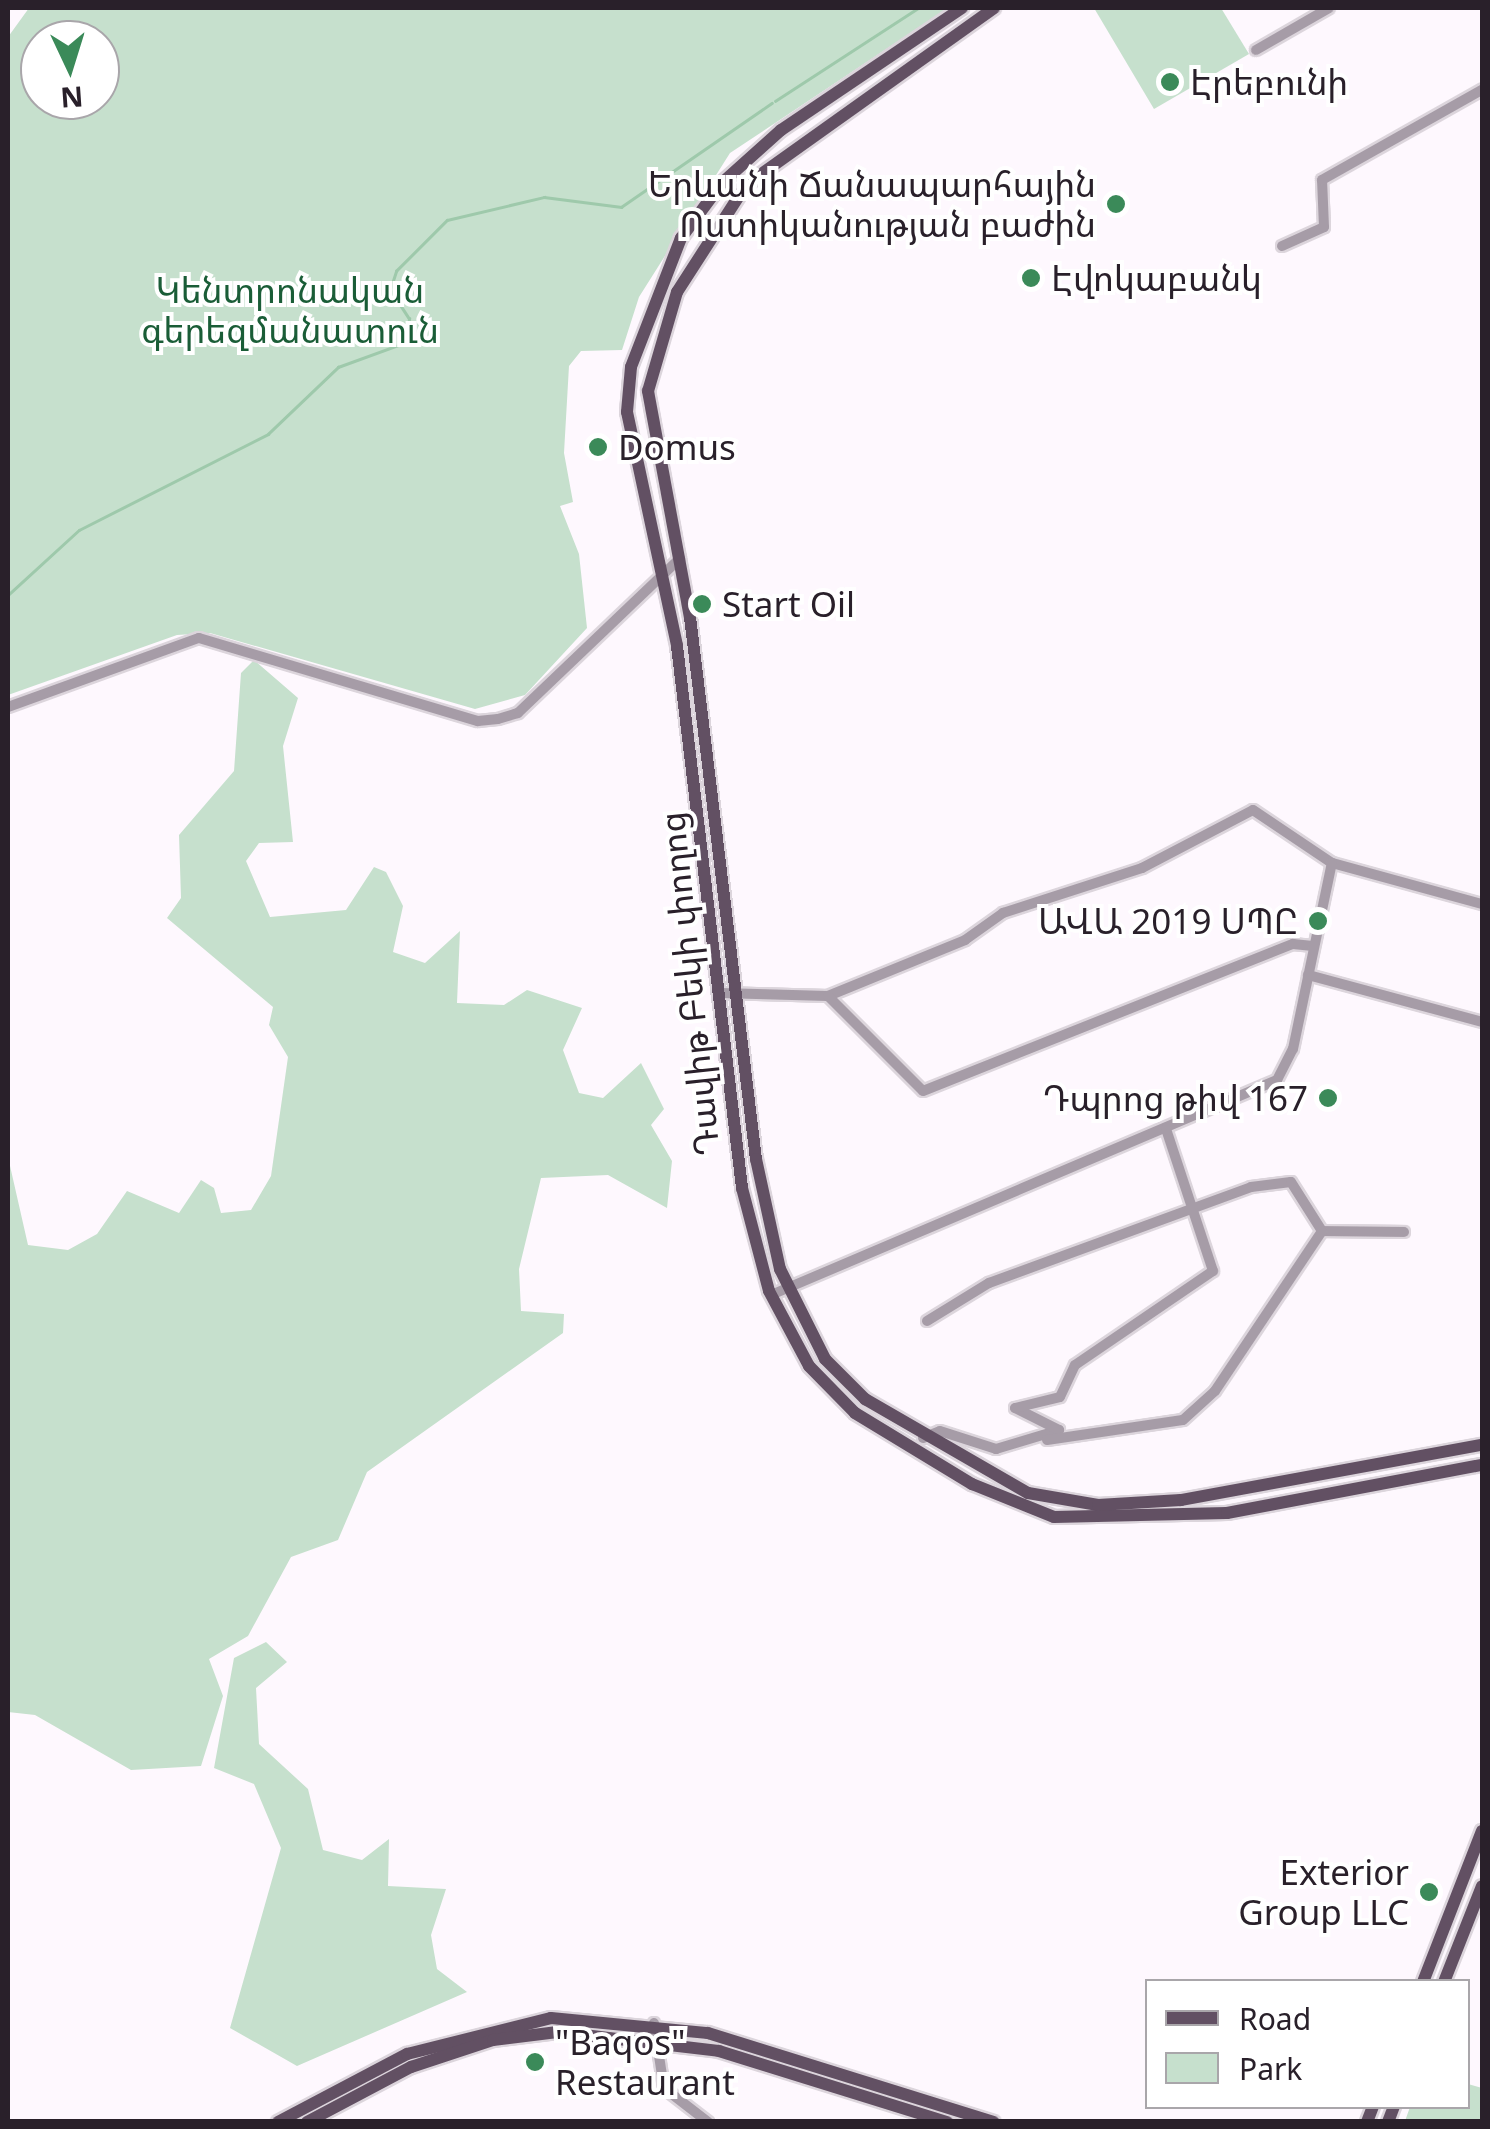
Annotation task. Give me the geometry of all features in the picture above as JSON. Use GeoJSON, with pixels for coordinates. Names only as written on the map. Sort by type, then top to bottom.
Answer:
{"type":"FeatureCollection","features":[{"type":"Feature","properties":{"kind":"main road","name":"Դավիթ Բեկի փողոց"},"geometry":{"type":"LineString","coordinates":[[962,8],[762,144],[681,238],[643,326],[627,402],[664,572],[721,992],[742,1188],[771,1295],[809,1366],[878,1431],[1054,1518],[1227,1512],[1482,1465]]}},
{"type":"Feature","properties":{"kind":"main road","name":"Դավիթ Բեկի փողոց"},"geometry":{"type":"LineString","coordinates":[[994,8],[780,152],[711,226],[677,292],[648,391],[649,434],[680,558],[738,989],[763,1210],[786,1288],[825,1360],[922,1438],[1028,1492],[1098,1505],[1230,1495],[1482,1445]]}},
{"type":"Feature","properties":{"kind":"main road"},"geometry":{"type":"LineString","coordinates":[[1424,1979],[1482,1831]]}},
{"type":"Feature","properties":{"kind":"main road"},"geometry":{"type":"LineString","coordinates":[[1445,1979],[1482,1886]]}},
{"type":"Feature","properties":{"kind":"main road"},"geometry":{"type":"LineString","coordinates":[[278,2122],[347,2079],[483,2030],[551,2018],[654,2023],[985,2120]]}},
{"type":"Feature","properties":{"kind":"main road"},"geometry":{"type":"LineString","coordinates":[[307,2122],[411,2067],[492,2040],[558,2032],[652,2040],[947,2122]]}},
{"type":"Feature","properties":{"kind":"street"},"geometry":{"type":"LineString","coordinates":[[1256,50],[1328,8]]}},
{"type":"Feature","properties":{"kind":"street"},"geometry":{"type":"LineString","coordinates":[[1282,246],[1324,227],[1322,180],[1482,90]]}},
{"type":"Feature","properties":{"kind":"street"},"geometry":{"type":"LineString","coordinates":[[8,707],[200,638],[478,721],[498,719],[518,713],[680,558]]}},
{"type":"Feature","properties":{"kind":"street"},"geometry":{"type":"LineString","coordinates":[[721,992],[738,989],[828,996],[965,940],[1003,913],[1142,868],[1253,810],[1332,863],[1482,904]]}},
{"type":"Feature","properties":{"kind":"street"},"geometry":{"type":"LineString","coordinates":[[771,1295],[1166,1129],[1287,1069],[1332,863]]}},
{"type":"Feature","properties":{"kind":"street"},"geometry":{"type":"LineString","coordinates":[[828,996],[923,1091],[1293,944],[1312,946]]}},
{"type":"Feature","properties":{"kind":"street"},"geometry":{"type":"LineString","coordinates":[[1308,974],[1482,1022]]}},
{"type":"Feature","properties":{"kind":"street"},"geometry":{"type":"LineString","coordinates":[[1041,1440],[1058,1422],[1032,1421],[1015,1408],[1060,1397],[1075,1365],[1212,1271],[1197,1208],[1166,1129]]}},
{"type":"Feature","properties":{"kind":"street"},"geometry":{"type":"LineString","coordinates":[[927,1322],[990,1283],[1197,1208],[1290,1182],[1322,1231]]}},
{"type":"Feature","properties":{"kind":"street"},"geometry":{"type":"LineString","coordinates":[[1322,1231],[1404,1232]]}},
{"type":"Feature","properties":{"kind":"street"},"geometry":{"type":"LineString","coordinates":[[922,1438],[940,1431],[996,1449],[1182,1420],[1215,1391],[1322,1231]]}},
{"type":"Feature","properties":{"kind":"street"},"geometry":{"type":"LineString","coordinates":[[654,2023],[652,2040],[664,2088],[708,2122]]}},
{"type":"Feature","properties":{"kind":"green space","name":"Կենտրոնական գերեզմանատուն"},"geometry":{"type":"Polygon","coordinates":[[[29,8],[948,8],[730,153],[639,297],[622,350],[581,351],[569,366],[564,453],[573,502],[560,506],[579,554],[587,628],[525,695],[475,709],[210,633],[177,635],[8,695],[8,37],[20,20],[20,120],[120,120],[120,20],[20,20],[29,8]]]}},
{"type":"Feature","properties":{"kind":"green space","name":"Էրեբունի"},"geometry":{"type":"Polygon","coordinates":[[[1094,8],[1221,8],[1249,54],[1154,109],[1094,8]]]}},
{"type":"Feature","properties":{"kind":"green space"},"geometry":{"type":"Polygon","coordinates":[[[254,660],[298,698],[283,746],[293,842],[259,843],[246,861],[270,917],[346,910],[374,867],[386,872],[403,906],[393,952],[425,963],[460,931],[457,1003],[504,1005],[527,990],[582,1008],[563,1050],[579,1093],[603,1098],[641,1063],[664,1109],[651,1125],[672,1161],[667,1208],[608,1175],[541,1178],[519,1269],[521,1311],[564,1314],[563,1333],[367,1472],[338,1540],[291,1557],[248,1636],[209,1659],[223,1696],[201,1766],[131,1770],[35,1715],[8,1712],[8,1157],[28,1245],[68,1250],[97,1234],[127,1191],[179,1213],[201,1180],[214,1188],[221,1213],[251,1210],[271,1176],[288,1057],[269,1025],[273,1007],[167,918],[181,898],[179,835],[234,771],[241,673],[254,660]]]}},
{"type":"Feature","properties":{"kind":"green space"},"geometry":{"type":"Polygon","coordinates":[[[266,1642],[287,1662],[256,1688],[259,1744],[308,1789],[323,1850],[362,1860],[389,1839],[388,1886],[446,1889],[431,1935],[437,1969],[467,1992],[297,2066],[230,2028],[281,1848],[254,1784],[214,1768],[234,1658],[266,1642]]]}},
{"type":"Feature","properties":{"kind":"green space"},"geometry":{"type":"Polygon","coordinates":[[[1470,2085],[1482,2088],[1482,2121],[1405,2121],[1409,2109],[1470,2109],[1470,2085]]]}},
{"type":"Feature","properties":{"kind":"waterway"},"geometry":{"type":"LineString","coordinates":[[775,101],[918,8]]}},
{"type":"Feature","properties":{"kind":"waterway"},"geometry":{"type":"LineString","coordinates":[[8,595],[79,530],[268,434],[338,367],[404,343],[409,319],[390,290],[396,271],[447,220],[544,197],[621,207],[772,103]]}},
{"type":"Feature","properties":{"kind":"place","name":"Էրեբունի"},"geometry":{"type":"Point","coordinates":[1170,82]}},
{"type":"Feature","properties":{"kind":"place","name":"Երևանի Ճանապարհային Ոստիկանության բաժին"},"geometry":{"type":"Point","coordinates":[1116,204]}},
{"type":"Feature","properties":{"kind":"place","name":"Էվոկաբանկ"},"geometry":{"type":"Point","coordinates":[1031,278]}},
{"type":"Feature","properties":{"kind":"place","name":"Domus"},"geometry":{"type":"Point","coordinates":[598,447]}},
{"type":"Feature","properties":{"kind":"place","name":"Start Oil"},"geometry":{"type":"Point","coordinates":[702,604]}},
{"type":"Feature","properties":{"kind":"place","name":"ԱՎԱ 2019 ՍՊԸ"},"geometry":{"type":"Point","coordinates":[1318,921]}},
{"type":"Feature","properties":{"kind":"place","name":"Դպրոց թիվ 167"},"geometry":{"type":"Point","coordinates":[1328,1098]}},
{"type":"Feature","properties":{"kind":"place","name":"Exterior Group LLC"},"geometry":{"type":"Point","coordinates":[1429,1892]}},
{"type":"Feature","properties":{"kind":"place","name":"\"Baqos\" Restaurant"},"geometry":{"type":"Point","coordinates":[535,2062]}}]}
